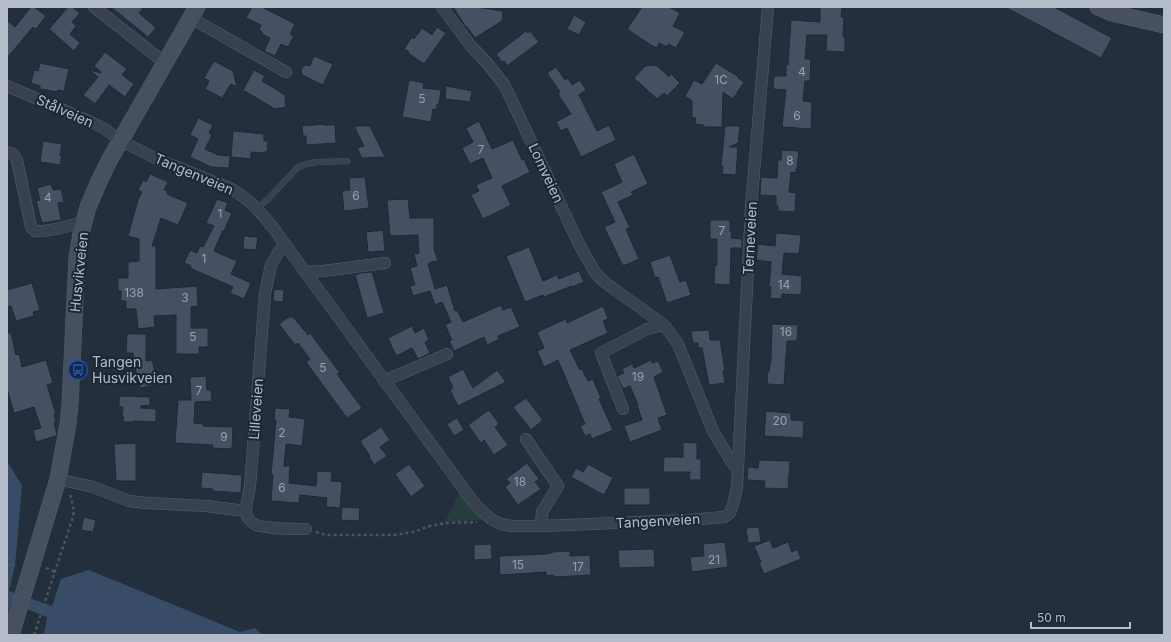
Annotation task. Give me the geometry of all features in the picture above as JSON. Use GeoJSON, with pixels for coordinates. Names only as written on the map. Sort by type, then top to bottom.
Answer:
{"type":"FeatureCollection","features":[{"type":"Feature","properties":{"kind":"main road"},"geometry":{"type":"LineString","coordinates":[[1098,7],[1112,13],[1164,25]]}},
{"type":"Feature","properties":{"kind":"main road","name":"Husvikveien"},"geometry":{"type":"LineString","coordinates":[[11,635],[62,480],[68,424],[77,258],[81,233],[88,207],[101,177],[194,13]]}},
{"type":"Feature","properties":{"kind":"street"},"geometry":{"type":"LineString","coordinates":[[94,7],[165,63]]}},
{"type":"Feature","properties":{"kind":"street","name":"Lomveien"},"geometry":{"type":"LineString","coordinates":[[442,7],[470,45],[488,64],[505,86],[579,244],[594,271],[601,279],[664,325],[678,344],[713,432],[738,470]]}},
{"type":"Feature","properties":{"kind":"street","name":"Terneveien"},"geometry":{"type":"LineString","coordinates":[[738,470],[751,207],[768,7]]}},
{"type":"Feature","properties":{"kind":"street","name":"Husvikveien"},"geometry":{"type":"LineString","coordinates":[[194,13],[286,72]]}},
{"type":"Feature","properties":{"kind":"street","name":"Stålveien"},"geometry":{"type":"LineString","coordinates":[[7,86],[89,121],[104,129],[121,142]]}},
{"type":"Feature","properties":{"kind":"street","name":"Tangenveien"},"geometry":{"type":"LineString","coordinates":[[121,142],[157,159],[236,192],[258,208],[471,499],[491,519],[501,524],[511,526],[541,526],[689,520],[724,517],[730,513],[733,505],[737,487],[738,470]]}},
{"type":"Feature","properties":{"kind":"street"},"geometry":{"type":"LineString","coordinates":[[7,152],[13,154],[17,160],[31,227],[35,231],[51,230],[84,222]]}},
{"type":"Feature","properties":{"kind":"street","name":"Lilleveien"},"geometry":{"type":"LineString","coordinates":[[246,511],[250,486],[265,294],[271,265],[284,243]]}},
{"type":"Feature","properties":{"kind":"street"},"geometry":{"type":"LineString","coordinates":[[305,272],[385,263]]}},
{"type":"Feature","properties":{"kind":"street"},"geometry":{"type":"LineString","coordinates":[[623,409],[601,353],[647,329],[664,325]]}},
{"type":"Feature","properties":{"kind":"street"},"geometry":{"type":"LineString","coordinates":[[384,381],[447,354]]}},
{"type":"Feature","properties":{"kind":"street"},"geometry":{"type":"LineString","coordinates":[[526,439],[558,486],[542,512],[541,526]]}},
{"type":"Feature","properties":{"kind":"street"},"geometry":{"type":"LineString","coordinates":[[62,480],[93,487],[129,500],[147,503],[206,506],[246,511],[246,516],[256,525],[306,529]]}},
{"type":"Feature","properties":{"kind":"lane"},"geometry":{"type":"LineString","coordinates":[[258,208],[298,167],[311,163],[347,161]]}},
{"type":"Feature","properties":{"kind":"path"},"geometry":{"type":"LineString","coordinates":[[34,635],[74,511],[72,500],[62,480]]}},
{"type":"Feature","properties":{"kind":"path"},"geometry":{"type":"LineString","coordinates":[[306,529],[326,535],[395,535],[413,532],[430,526],[446,523],[483,522],[491,519]]}},
{"type":"Feature","properties":{"kind":"path"},"geometry":{"type":"LineString","coordinates":[[7,564],[15,565]]}},
{"type":"Feature","properties":{"kind":"green space"},"geometry":{"type":"Polygon","coordinates":[[[459,493],[482,520],[445,522],[459,493]]]}},
{"type":"Feature","properties":{"kind":"water"},"geometry":{"type":"Polygon","coordinates":[[[7,461],[22,486],[15,565],[9,591],[52,606],[61,579],[89,570],[240,632],[255,628],[262,635],[44,635],[47,617],[11,603],[7,618],[7,461]]]}},
{"type":"Feature","properties":{"kind":"building"},"geometry":{"type":"Polygon","coordinates":[[[31,7],[34,7],[46,16],[36,29],[33,27],[7,58],[7,20],[15,27],[31,7]]]}},
{"type":"Feature","properties":{"kind":"building"},"geometry":{"type":"Polygon","coordinates":[[[68,7],[72,7],[80,13],[72,22],[76,26],[70,34],[80,43],[74,51],[49,29],[68,7]]]}},
{"type":"Feature","properties":{"kind":"building"},"geometry":{"type":"Polygon","coordinates":[[[111,7],[144,7],[139,13],[156,28],[148,37],[111,7]]]}},
{"type":"Feature","properties":{"kind":"building"},"geometry":{"type":"Polygon","coordinates":[[[252,7],[262,7],[295,24],[290,34],[294,36],[288,47],[281,44],[275,56],[264,51],[270,38],[262,34],[259,30],[261,25],[246,18],[252,7]]]}},
{"type":"Feature","properties":{"kind":"building"},"geometry":{"type":"Polygon","coordinates":[[[453,7],[476,7],[503,11],[502,21],[475,38],[453,7]]]}},
{"type":"Feature","properties":{"kind":"building"},"geometry":{"type":"Polygon","coordinates":[[[642,7],[669,7],[680,13],[673,26],[685,32],[676,48],[668,44],[667,47],[659,43],[657,48],[627,29],[642,7]]]}},
{"type":"Feature","properties":{"kind":"building"},"geometry":{"type":"Polygon","coordinates":[[[820,7],[842,7],[841,17],[844,17],[843,37],[845,37],[845,52],[826,51],[827,35],[807,35],[805,59],[811,59],[810,81],[805,81],[803,101],[812,102],[811,129],[783,127],[786,90],[773,89],[774,76],[786,76],[791,20],[820,22],[820,7]]]}},
{"type":"Feature","properties":{"kind":"building"},"geometry":{"type":"Polygon","coordinates":[[[1005,7],[1054,7],[1112,38],[1101,58],[1005,7]]]}},
{"type":"Feature","properties":{"kind":"building"},"geometry":{"type":"Polygon","coordinates":[[[574,15],[586,22],[579,35],[567,29],[574,15]]]}},
{"type":"Feature","properties":{"kind":"building"},"geometry":{"type":"Polygon","coordinates":[[[437,27],[446,33],[424,64],[404,49],[412,37],[414,39],[422,28],[432,35],[437,27]]]}},
{"type":"Feature","properties":{"kind":"building"},"geometry":{"type":"Polygon","coordinates":[[[526,31],[528,33],[530,31],[539,42],[507,66],[496,54],[526,31]]]}},
{"type":"Feature","properties":{"kind":"building"},"geometry":{"type":"Polygon","coordinates":[[[105,52],[127,69],[122,75],[134,84],[125,97],[109,85],[95,104],[83,95],[98,77],[89,70],[101,73],[94,66],[105,52]]]}},
{"type":"Feature","properties":{"kind":"building"},"geometry":{"type":"Polygon","coordinates":[[[314,56],[333,64],[323,85],[302,75],[301,71],[303,66],[310,66],[314,56]]]}},
{"type":"Feature","properties":{"kind":"building"},"geometry":{"type":"Polygon","coordinates":[[[214,61],[233,71],[237,87],[231,84],[222,98],[205,89],[209,81],[204,78],[214,61]]]}},
{"type":"Feature","properties":{"kind":"building"},"geometry":{"type":"Polygon","coordinates":[[[40,63],[69,69],[64,91],[58,90],[57,92],[40,89],[40,86],[31,83],[34,70],[38,71],[40,63]]]}},
{"type":"Feature","properties":{"kind":"building"},"geometry":{"type":"Polygon","coordinates":[[[716,63],[739,77],[738,78],[744,82],[733,99],[723,92],[722,127],[704,127],[704,125],[695,124],[696,118],[692,118],[692,101],[685,96],[694,80],[702,84],[716,63]]]}},
{"type":"Feature","properties":{"kind":"building"},"geometry":{"type":"Polygon","coordinates":[[[656,65],[669,77],[671,74],[680,83],[667,96],[664,93],[657,99],[634,78],[645,66],[656,65]]]}},
{"type":"Feature","properties":{"kind":"building"},"geometry":{"type":"Polygon","coordinates":[[[556,67],[565,80],[568,78],[572,85],[580,80],[586,90],[579,95],[597,131],[609,125],[616,140],[581,157],[567,128],[561,131],[556,122],[571,114],[558,94],[560,92],[547,73],[556,67]]]}},
{"type":"Feature","properties":{"kind":"building"},"geometry":{"type":"Polygon","coordinates":[[[254,70],[265,76],[262,81],[285,95],[286,107],[275,109],[243,90],[254,70]]]}},
{"type":"Feature","properties":{"kind":"building"},"geometry":{"type":"Polygon","coordinates":[[[409,80],[424,83],[423,88],[441,90],[439,104],[437,104],[436,110],[433,109],[431,122],[402,117],[409,80]]]}},
{"type":"Feature","properties":{"kind":"building"},"geometry":{"type":"Polygon","coordinates":[[[446,86],[472,91],[470,102],[445,99],[446,86]]]}},
{"type":"Feature","properties":{"kind":"building"},"geometry":{"type":"Polygon","coordinates":[[[198,118],[213,125],[209,133],[212,135],[205,149],[218,155],[230,156],[229,168],[211,167],[190,157],[198,139],[190,135],[198,118]]]}},
{"type":"Feature","properties":{"kind":"building"},"geometry":{"type":"Polygon","coordinates":[[[479,121],[492,149],[513,140],[522,160],[524,159],[530,172],[502,186],[511,205],[483,219],[471,195],[479,191],[476,185],[492,178],[483,158],[470,164],[462,148],[473,142],[466,128],[479,121]]]}},
{"type":"Feature","properties":{"kind":"building"},"geometry":{"type":"Polygon","coordinates":[[[324,124],[323,125],[335,125],[336,143],[306,145],[306,136],[303,136],[302,126],[324,124]]]}},
{"type":"Feature","properties":{"kind":"building"},"geometry":{"type":"Polygon","coordinates":[[[354,126],[370,126],[385,157],[362,158],[357,148],[364,146],[354,126]]]}},
{"type":"Feature","properties":{"kind":"building"},"geometry":{"type":"Polygon","coordinates":[[[725,126],[740,126],[738,143],[729,147],[738,147],[736,175],[722,174],[723,166],[721,166],[725,126]]]}},
{"type":"Feature","properties":{"kind":"building"},"geometry":{"type":"Polygon","coordinates":[[[233,131],[264,134],[264,141],[268,141],[267,152],[251,152],[251,159],[231,157],[233,131]]]}},
{"type":"Feature","properties":{"kind":"building"},"geometry":{"type":"Polygon","coordinates":[[[43,141],[62,144],[60,165],[40,162],[43,141]]]}},
{"type":"Feature","properties":{"kind":"building"},"geometry":{"type":"Polygon","coordinates":[[[782,150],[799,151],[796,173],[791,172],[789,192],[796,193],[795,212],[778,211],[778,206],[776,206],[776,196],[760,195],[761,177],[777,178],[778,160],[781,160],[782,150]]]}},
{"type":"Feature","properties":{"kind":"building"},"geometry":{"type":"Polygon","coordinates":[[[634,154],[648,184],[631,192],[633,195],[618,202],[630,228],[626,229],[639,259],[623,266],[604,227],[615,222],[601,192],[622,182],[614,164],[634,154]]]}},
{"type":"Feature","properties":{"kind":"building"},"geometry":{"type":"Polygon","coordinates":[[[150,174],[168,182],[164,190],[168,191],[167,194],[188,203],[178,225],[161,218],[152,246],[156,246],[156,289],[197,286],[198,306],[191,307],[191,328],[208,328],[208,347],[199,347],[199,354],[176,354],[176,315],[154,316],[155,327],[138,329],[136,309],[126,309],[126,301],[121,301],[121,291],[118,291],[118,278],[128,278],[128,262],[139,261],[139,239],[128,236],[138,200],[142,192],[138,190],[143,180],[146,182],[150,174]]]}},
{"type":"Feature","properties":{"kind":"building"},"geometry":{"type":"Polygon","coordinates":[[[365,177],[369,208],[344,211],[342,191],[350,190],[349,178],[365,177]]]}},
{"type":"Feature","properties":{"kind":"building"},"geometry":{"type":"Polygon","coordinates":[[[51,184],[53,190],[61,189],[64,202],[58,203],[61,220],[42,223],[36,201],[40,200],[37,188],[51,184]]]}},
{"type":"Feature","properties":{"kind":"building"},"geometry":{"type":"Polygon","coordinates":[[[217,199],[228,203],[225,210],[232,213],[214,251],[237,261],[231,274],[251,283],[244,299],[230,293],[233,287],[190,268],[191,266],[184,263],[190,250],[197,253],[200,246],[203,247],[214,226],[206,223],[217,199]]]}},
{"type":"Feature","properties":{"kind":"building"},"geometry":{"type":"Polygon","coordinates":[[[408,199],[410,218],[434,218],[434,249],[438,261],[430,262],[431,263],[428,264],[435,289],[447,285],[455,311],[457,310],[463,322],[501,305],[503,310],[511,307],[520,327],[498,336],[499,339],[487,345],[484,337],[454,351],[449,341],[452,340],[445,325],[451,322],[442,302],[435,305],[430,291],[413,296],[410,286],[415,285],[410,268],[417,266],[414,254],[419,253],[418,235],[390,236],[387,200],[408,199]]]}},
{"type":"Feature","properties":{"kind":"building"},"geometry":{"type":"Polygon","coordinates":[[[710,220],[730,220],[730,231],[732,231],[731,238],[742,239],[742,248],[731,248],[730,285],[714,284],[715,265],[717,265],[717,239],[710,239],[710,220]]]}},
{"type":"Feature","properties":{"kind":"building"},"geometry":{"type":"Polygon","coordinates":[[[383,230],[385,251],[368,252],[366,232],[383,230]]]}},
{"type":"Feature","properties":{"kind":"building"},"geometry":{"type":"Polygon","coordinates":[[[776,233],[801,235],[799,254],[784,253],[782,274],[802,276],[801,295],[782,294],[782,299],[770,298],[771,287],[769,287],[771,262],[756,260],[758,244],[775,246],[776,233]]]}},
{"type":"Feature","properties":{"kind":"building"},"geometry":{"type":"Polygon","coordinates":[[[244,236],[258,237],[256,250],[243,249],[244,236]]]}},
{"type":"Feature","properties":{"kind":"building"},"geometry":{"type":"Polygon","coordinates":[[[529,247],[543,281],[557,275],[559,279],[579,271],[584,282],[544,297],[543,295],[525,302],[506,256],[529,247]]]}},
{"type":"Feature","properties":{"kind":"building"},"geometry":{"type":"Polygon","coordinates":[[[670,255],[680,282],[686,280],[691,295],[667,303],[658,277],[655,278],[650,262],[670,255]]]}},
{"type":"Feature","properties":{"kind":"building"},"geometry":{"type":"Polygon","coordinates":[[[372,272],[384,313],[367,318],[355,275],[372,272]]]}},
{"type":"Feature","properties":{"kind":"building"},"geometry":{"type":"Polygon","coordinates":[[[32,283],[40,310],[33,312],[34,316],[16,321],[11,306],[7,307],[7,290],[32,283]]]}},
{"type":"Feature","properties":{"kind":"building"},"geometry":{"type":"Polygon","coordinates":[[[274,289],[284,290],[283,302],[273,301],[274,289]]]}},
{"type":"Feature","properties":{"kind":"building"},"geometry":{"type":"Polygon","coordinates":[[[603,306],[608,319],[603,321],[608,333],[570,350],[580,370],[582,369],[588,381],[593,379],[601,398],[599,399],[613,430],[592,439],[590,434],[585,436],[580,426],[585,424],[558,360],[544,367],[537,351],[544,348],[537,332],[566,319],[567,323],[603,306]]]}},
{"type":"Feature","properties":{"kind":"building"},"geometry":{"type":"Polygon","coordinates":[[[289,317],[293,317],[308,335],[310,333],[340,373],[337,374],[362,408],[347,418],[306,362],[310,359],[298,343],[295,345],[279,324],[289,317]]]}},
{"type":"Feature","properties":{"kind":"building"},"geometry":{"type":"Polygon","coordinates":[[[772,324],[798,325],[797,341],[787,341],[784,385],[767,384],[771,359],[772,324]]]}},
{"type":"Feature","properties":{"kind":"building"},"geometry":{"type":"Polygon","coordinates":[[[412,326],[415,333],[424,328],[429,340],[425,342],[430,353],[418,359],[412,348],[396,356],[388,338],[412,326]]]}},
{"type":"Feature","properties":{"kind":"building"},"geometry":{"type":"Polygon","coordinates":[[[709,330],[710,340],[720,340],[725,371],[723,371],[725,383],[709,385],[702,348],[698,348],[698,343],[693,343],[692,340],[691,331],[709,330]]]}},
{"type":"Feature","properties":{"kind":"building"},"geometry":{"type":"Polygon","coordinates":[[[7,333],[11,333],[16,355],[19,354],[22,367],[46,360],[53,383],[47,385],[56,414],[54,415],[56,422],[54,423],[57,434],[56,436],[36,442],[33,430],[41,428],[34,407],[14,413],[7,389],[7,333]]]}},
{"type":"Feature","properties":{"kind":"building"},"geometry":{"type":"Polygon","coordinates":[[[127,334],[146,334],[146,361],[152,360],[158,384],[140,388],[133,360],[133,353],[126,353],[127,334]]]}},
{"type":"Feature","properties":{"kind":"building"},"geometry":{"type":"Polygon","coordinates":[[[651,360],[652,363],[658,361],[663,372],[654,377],[667,415],[658,418],[662,430],[630,442],[624,426],[642,420],[638,405],[630,386],[623,389],[617,376],[624,373],[622,369],[632,364],[634,368],[651,360]]]}},
{"type":"Feature","properties":{"kind":"building"},"geometry":{"type":"Polygon","coordinates":[[[463,369],[473,388],[497,370],[506,382],[458,406],[450,390],[453,388],[448,377],[463,369]]]}},
{"type":"Feature","properties":{"kind":"building"},"geometry":{"type":"Polygon","coordinates":[[[206,376],[207,390],[211,390],[212,401],[195,402],[194,423],[203,424],[203,426],[233,427],[232,449],[212,448],[213,445],[175,443],[178,400],[191,400],[190,377],[206,376]]]}},
{"type":"Feature","properties":{"kind":"building"},"geometry":{"type":"Polygon","coordinates":[[[119,397],[150,397],[150,405],[141,406],[141,408],[156,409],[156,422],[123,422],[123,407],[119,407],[119,397]]]}},
{"type":"Feature","properties":{"kind":"building"},"geometry":{"type":"Polygon","coordinates":[[[526,398],[543,420],[531,430],[513,407],[526,398]]]}},
{"type":"Feature","properties":{"kind":"building"},"geometry":{"type":"Polygon","coordinates":[[[275,408],[290,409],[289,417],[305,419],[302,446],[286,444],[284,466],[290,466],[289,483],[316,486],[317,471],[332,472],[331,481],[342,482],[340,508],[326,507],[327,498],[300,495],[299,503],[271,501],[273,475],[271,475],[276,420],[274,420],[275,408]]]}},
{"type":"Feature","properties":{"kind":"building"},"geometry":{"type":"Polygon","coordinates":[[[489,410],[499,424],[495,427],[508,445],[494,455],[484,440],[481,443],[468,425],[489,410]]]}},
{"type":"Feature","properties":{"kind":"building"},"geometry":{"type":"Polygon","coordinates":[[[766,411],[791,413],[791,420],[804,421],[803,438],[764,436],[766,411]]]}},
{"type":"Feature","properties":{"kind":"building"},"geometry":{"type":"Polygon","coordinates":[[[457,418],[464,430],[454,436],[447,424],[457,418]]]}},
{"type":"Feature","properties":{"kind":"building"},"geometry":{"type":"Polygon","coordinates":[[[381,427],[390,440],[380,447],[387,456],[374,465],[360,441],[381,427]]]}},
{"type":"Feature","properties":{"kind":"building"},"geometry":{"type":"Polygon","coordinates":[[[683,442],[697,443],[697,459],[701,459],[701,480],[689,480],[690,472],[663,472],[664,457],[683,457],[683,442]]]}},
{"type":"Feature","properties":{"kind":"building"},"geometry":{"type":"Polygon","coordinates":[[[136,443],[136,481],[116,481],[114,444],[136,443]]]}},
{"type":"Feature","properties":{"kind":"building"},"geometry":{"type":"Polygon","coordinates":[[[759,460],[790,461],[788,489],[764,488],[765,481],[747,480],[748,467],[758,468],[759,460]]]}},
{"type":"Feature","properties":{"kind":"building"},"geometry":{"type":"Polygon","coordinates":[[[527,463],[539,479],[535,482],[541,489],[518,505],[505,487],[510,483],[506,479],[527,463]]]}},
{"type":"Feature","properties":{"kind":"building"},"geometry":{"type":"Polygon","coordinates":[[[409,464],[425,486],[411,497],[395,474],[409,464]]]}},
{"type":"Feature","properties":{"kind":"building"},"geometry":{"type":"Polygon","coordinates":[[[588,464],[613,478],[604,495],[571,477],[576,468],[583,472],[588,464]]]}},
{"type":"Feature","properties":{"kind":"building"},"geometry":{"type":"Polygon","coordinates":[[[202,472],[242,475],[241,493],[212,491],[213,489],[201,488],[202,472]]]}},
{"type":"Feature","properties":{"kind":"building"},"geometry":{"type":"Polygon","coordinates":[[[624,488],[650,488],[650,505],[624,505],[624,488]]]}},
{"type":"Feature","properties":{"kind":"building"},"geometry":{"type":"Polygon","coordinates":[[[342,507],[360,508],[359,521],[341,520],[342,507]]]}},
{"type":"Feature","properties":{"kind":"building"},"geometry":{"type":"Polygon","coordinates":[[[84,517],[96,520],[93,532],[81,530],[84,517]]]}},
{"type":"Feature","properties":{"kind":"building"},"geometry":{"type":"Polygon","coordinates":[[[759,527],[761,542],[748,543],[746,528],[759,527]]]}},
{"type":"Feature","properties":{"kind":"building"},"geometry":{"type":"Polygon","coordinates":[[[770,540],[773,548],[788,542],[792,552],[797,549],[801,559],[764,574],[759,563],[761,562],[754,546],[770,540]]]}},
{"type":"Feature","properties":{"kind":"building"},"geometry":{"type":"Polygon","coordinates":[[[725,542],[728,567],[692,572],[690,557],[704,556],[703,544],[725,542]]]}},
{"type":"Feature","properties":{"kind":"building"},"geometry":{"type":"Polygon","coordinates":[[[491,544],[492,559],[474,560],[474,545],[491,544]]]}},
{"type":"Feature","properties":{"kind":"building"},"geometry":{"type":"Polygon","coordinates":[[[654,549],[655,567],[619,568],[618,550],[654,549]]]}},
{"type":"Feature","properties":{"kind":"building"},"geometry":{"type":"Polygon","coordinates":[[[570,551],[570,556],[590,555],[591,575],[554,577],[553,575],[546,576],[546,572],[500,575],[499,556],[545,554],[570,551]]]}},
{"type":"Feature","properties":{"kind":"place","name":"Tangen Husvikveien"},"geometry":{"type":"Point","coordinates":[78,370]}}]}
